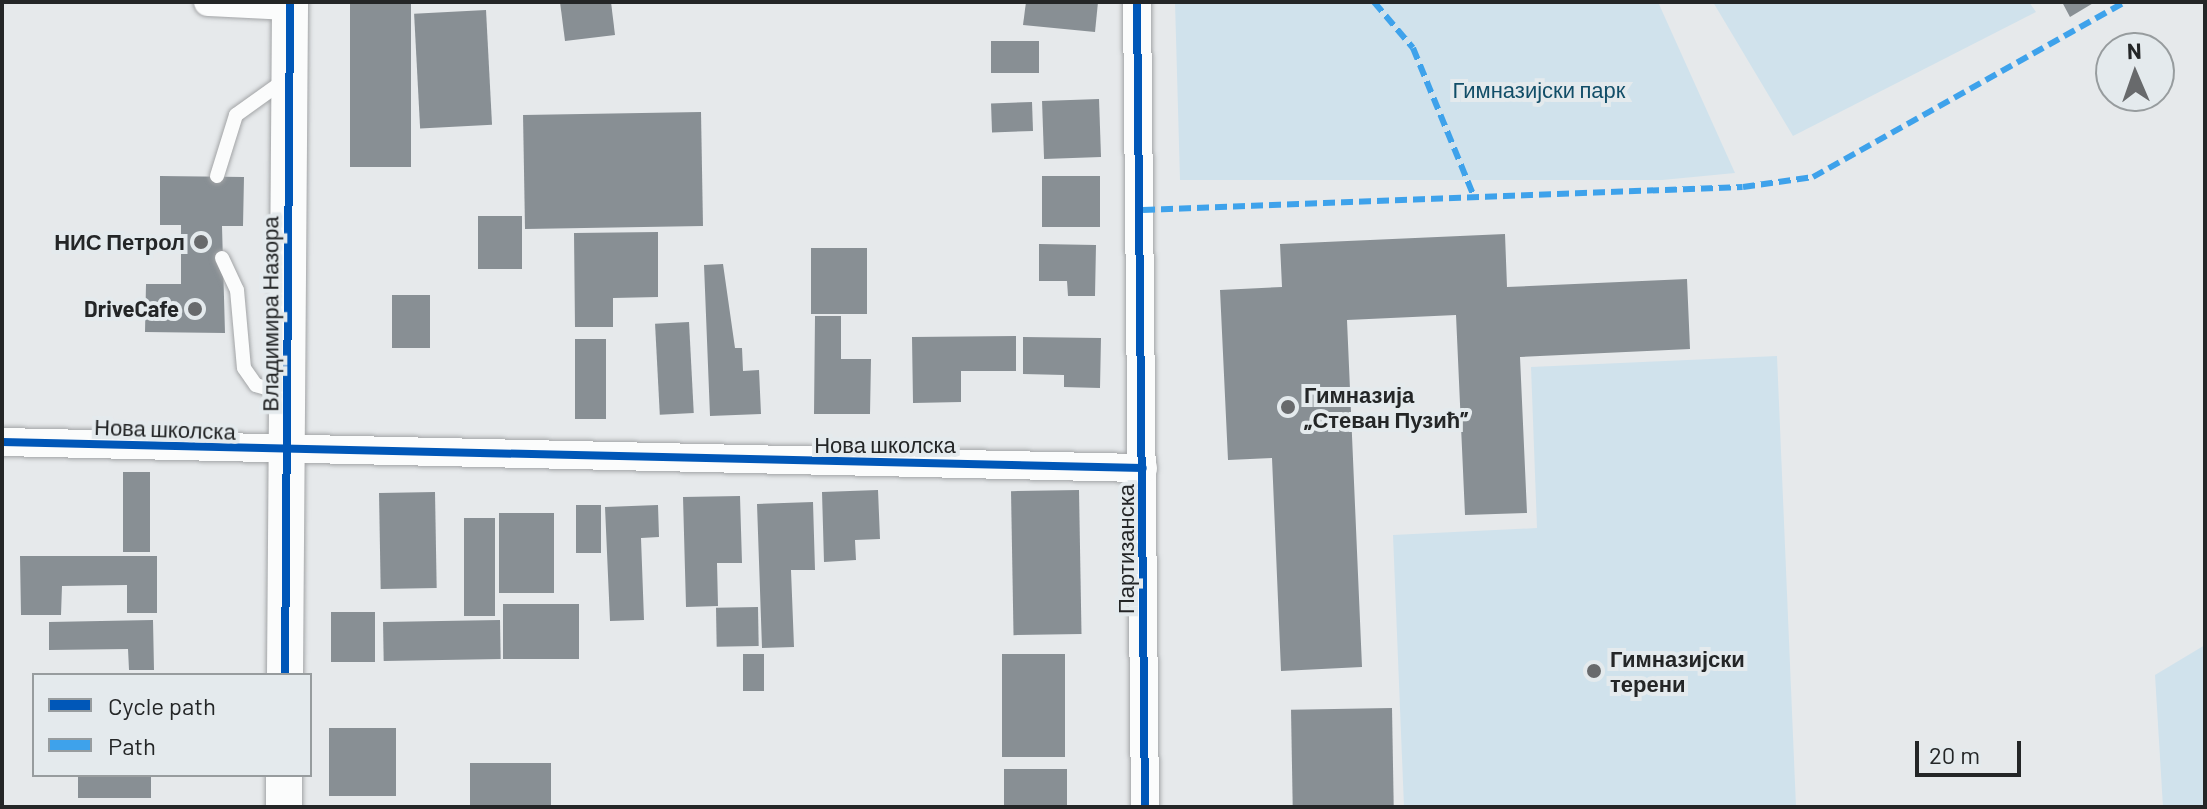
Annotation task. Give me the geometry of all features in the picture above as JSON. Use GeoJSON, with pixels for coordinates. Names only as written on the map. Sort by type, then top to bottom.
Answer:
{"type":"FeatureCollection","features":[{"type":"Feature","properties":{"kind":"street"},"geometry":{"type":"LineString","coordinates":[[208,2],[290,4]]}},
{"type":"Feature","properties":{"kind":"street","name":"Партизанска"},"geometry":{"type":"LineString","coordinates":[[1137,2],[1145,807]]}},
{"type":"Feature","properties":{"kind":"street","name":"Владимира Назора"},"geometry":{"type":"LineString","coordinates":[[285,673],[290,4]]}},
{"type":"Feature","properties":{"kind":"street","name":"Нова школска"},"geometry":{"type":"LineString","coordinates":[[2,442],[287,451],[1143,468]]}},
{"type":"Feature","properties":{"kind":"street"},"geometry":{"type":"LineString","coordinates":[[284,777],[284,807]]}},
{"type":"Feature","properties":{"kind":"lane"},"geometry":{"type":"LineString","coordinates":[[217,176],[236,115],[289,77]]}},
{"type":"Feature","properties":{"kind":"lane"},"geometry":{"type":"LineString","coordinates":[[222,258],[237,290],[244,368],[256,385],[287,394]]}},
{"type":"Feature","properties":{"kind":"green space","name":"Гимназијски парк"},"geometry":{"type":"Polygon","coordinates":[[[1175,2],[1658,2],[1735,173],[1662,180],[1180,180],[1175,2]]]}},
{"type":"Feature","properties":{"kind":"green space"},"geometry":{"type":"Polygon","coordinates":[[[1713,2],[2029,2],[2036,12],[1793,136],[1713,2]]]}},
{"type":"Feature","properties":{"kind":"green space","name":"Гимназијски терени"},"geometry":{"type":"Polygon","coordinates":[[[1777,356],[1796,807],[1404,807],[1393,535],[1537,528],[1531,367],[1777,356]]]}},
{"type":"Feature","properties":{"kind":"green space"},"geometry":{"type":"Polygon","coordinates":[[[2205,645],[2205,807],[2163,807],[2155,675],[2205,645]]]}},
{"type":"Feature","properties":{"kind":"building"},"geometry":{"type":"Polygon","coordinates":[[[350,2],[411,2],[411,167],[350,167],[350,2]]]}},
{"type":"Feature","properties":{"kind":"building"},"geometry":{"type":"Polygon","coordinates":[[[560,2],[611,2],[615,35],[565,41],[560,2]]]}},
{"type":"Feature","properties":{"kind":"building"},"geometry":{"type":"Polygon","coordinates":[[[1026,2],[1098,2],[1095,32],[1023,25],[1026,2]]]}},
{"type":"Feature","properties":{"kind":"building"},"geometry":{"type":"Polygon","coordinates":[[[2062,2],[2095,2],[2070,17],[2062,2]]]}},
{"type":"Feature","properties":{"kind":"building"},"geometry":{"type":"Polygon","coordinates":[[[486,10],[492,125],[420,129],[414,14],[486,10]]]}},
{"type":"Feature","properties":{"kind":"building"},"geometry":{"type":"Polygon","coordinates":[[[991,41],[1039,41],[1039,73],[991,73],[991,41]]]}},
{"type":"Feature","properties":{"kind":"building"},"geometry":{"type":"Polygon","coordinates":[[[1099,99],[1101,157],[1044,159],[1042,101],[1099,99]]]}},
{"type":"Feature","properties":{"kind":"building"},"geometry":{"type":"Polygon","coordinates":[[[1032,102],[1033,131],[992,132],[991,103],[1032,102]]]}},
{"type":"Feature","properties":{"kind":"building"},"geometry":{"type":"Polygon","coordinates":[[[701,112],[703,226],[525,229],[523,115],[701,112]]]}},
{"type":"Feature","properties":{"kind":"building"},"geometry":{"type":"Polygon","coordinates":[[[160,176],[244,177],[243,226],[222,226],[225,333],[145,332],[146,284],[181,284],[181,225],[160,225],[160,176]]]}},
{"type":"Feature","properties":{"kind":"building"},"geometry":{"type":"Polygon","coordinates":[[[1042,176],[1100,176],[1100,227],[1042,227],[1042,176]]]}},
{"type":"Feature","properties":{"kind":"building"},"geometry":{"type":"Polygon","coordinates":[[[478,216],[522,216],[522,269],[478,269],[478,216]]]}},
{"type":"Feature","properties":{"kind":"building"},"geometry":{"type":"Polygon","coordinates":[[[658,232],[658,297],[613,298],[613,327],[575,327],[574,233],[658,232]]]}},
{"type":"Feature","properties":{"kind":"building","name":"Гимназија „Стеван Пузић”"},"geometry":{"type":"Polygon","coordinates":[[[1505,234],[1507,287],[1687,279],[1690,349],[1520,357],[1527,513],[1465,515],[1456,315],[1347,320],[1362,667],[1281,671],[1272,458],[1228,460],[1220,290],[1282,287],[1280,244],[1505,234]]]}},
{"type":"Feature","properties":{"kind":"building"},"geometry":{"type":"Polygon","coordinates":[[[1039,244],[1096,245],[1095,296],[1068,296],[1067,281],[1039,281],[1039,244]]]}},
{"type":"Feature","properties":{"kind":"building"},"geometry":{"type":"Polygon","coordinates":[[[811,248],[867,248],[867,314],[811,314],[811,248]]]}},
{"type":"Feature","properties":{"kind":"building"},"geometry":{"type":"Polygon","coordinates":[[[723,264],[735,348],[742,348],[743,371],[759,370],[761,414],[710,416],[704,265],[723,264]]]}},
{"type":"Feature","properties":{"kind":"building"},"geometry":{"type":"Polygon","coordinates":[[[392,295],[430,295],[430,348],[392,348],[392,295]]]}},
{"type":"Feature","properties":{"kind":"building"},"geometry":{"type":"Polygon","coordinates":[[[815,316],[841,316],[841,359],[871,359],[870,414],[814,414],[815,316]]]}},
{"type":"Feature","properties":{"kind":"building"},"geometry":{"type":"Polygon","coordinates":[[[689,322],[694,413],[660,415],[655,324],[689,322]]]}},
{"type":"Feature","properties":{"kind":"building"},"geometry":{"type":"Polygon","coordinates":[[[1016,336],[1016,371],[961,371],[961,402],[913,403],[912,337],[1016,336]]]}},
{"type":"Feature","properties":{"kind":"building"},"geometry":{"type":"Polygon","coordinates":[[[1023,337],[1101,338],[1100,388],[1064,387],[1064,375],[1023,374],[1023,337]]]}},
{"type":"Feature","properties":{"kind":"building"},"geometry":{"type":"Polygon","coordinates":[[[575,339],[606,339],[606,419],[575,419],[575,339]]]}},
{"type":"Feature","properties":{"kind":"building"},"geometry":{"type":"Polygon","coordinates":[[[123,472],[150,472],[150,552],[123,552],[123,472]]]}},
{"type":"Feature","properties":{"kind":"building"},"geometry":{"type":"Polygon","coordinates":[[[878,490],[880,539],[855,540],[856,560],[824,562],[822,492],[878,490]]]}},
{"type":"Feature","properties":{"kind":"building"},"geometry":{"type":"Polygon","coordinates":[[[1079,490],[1082,634],[1014,635],[1011,491],[1079,490]]]}},
{"type":"Feature","properties":{"kind":"building"},"geometry":{"type":"Polygon","coordinates":[[[435,492],[437,588],[381,589],[379,493],[435,492]]]}},
{"type":"Feature","properties":{"kind":"building"},"geometry":{"type":"Polygon","coordinates":[[[740,496],[742,563],[717,563],[718,606],[686,607],[683,497],[740,496]]]}},
{"type":"Feature","properties":{"kind":"building"},"geometry":{"type":"Polygon","coordinates":[[[813,502],[815,570],[791,570],[794,647],[762,648],[757,504],[813,502]]]}},
{"type":"Feature","properties":{"kind":"building"},"geometry":{"type":"Polygon","coordinates":[[[576,505],[601,505],[601,553],[576,553],[576,505]]]}},
{"type":"Feature","properties":{"kind":"building"},"geometry":{"type":"Polygon","coordinates":[[[658,505],[659,537],[641,538],[644,620],[610,621],[605,507],[658,505]]]}},
{"type":"Feature","properties":{"kind":"building"},"geometry":{"type":"Polygon","coordinates":[[[499,513],[554,513],[554,593],[499,593],[499,513]]]}},
{"type":"Feature","properties":{"kind":"building"},"geometry":{"type":"Polygon","coordinates":[[[464,518],[495,518],[495,616],[464,616],[464,518]]]}},
{"type":"Feature","properties":{"kind":"building"},"geometry":{"type":"Polygon","coordinates":[[[20,556],[157,556],[157,613],[127,613],[127,585],[62,586],[61,615],[21,615],[20,556]]]}},
{"type":"Feature","properties":{"kind":"building"},"geometry":{"type":"Polygon","coordinates":[[[503,604],[579,604],[579,659],[503,659],[503,604]]]}},
{"type":"Feature","properties":{"kind":"building"},"geometry":{"type":"Polygon","coordinates":[[[758,607],[759,646],[717,647],[716,608],[758,607]]]}},
{"type":"Feature","properties":{"kind":"building"},"geometry":{"type":"Polygon","coordinates":[[[331,612],[375,612],[375,662],[331,662],[331,612]]]}},
{"type":"Feature","properties":{"kind":"building"},"geometry":{"type":"Polygon","coordinates":[[[153,620],[154,670],[129,670],[128,649],[49,650],[49,622],[153,620]]]}},
{"type":"Feature","properties":{"kind":"building"},"geometry":{"type":"Polygon","coordinates":[[[500,620],[501,659],[384,661],[383,622],[500,620]]]}},
{"type":"Feature","properties":{"kind":"building"},"geometry":{"type":"Polygon","coordinates":[[[743,654],[764,654],[764,691],[743,691],[743,654]]]}},
{"type":"Feature","properties":{"kind":"building"},"geometry":{"type":"Polygon","coordinates":[[[1002,654],[1065,654],[1065,757],[1002,757],[1002,654]]]}},
{"type":"Feature","properties":{"kind":"building"},"geometry":{"type":"Polygon","coordinates":[[[1392,708],[1394,807],[1293,807],[1291,710],[1392,708]]]}},
{"type":"Feature","properties":{"kind":"building"},"geometry":{"type":"Polygon","coordinates":[[[329,728],[396,728],[396,796],[329,796],[329,728]]]}},
{"type":"Feature","properties":{"kind":"building"},"geometry":{"type":"Polygon","coordinates":[[[470,763],[551,763],[551,807],[470,807],[470,763]]]}},
{"type":"Feature","properties":{"kind":"building"},"geometry":{"type":"Polygon","coordinates":[[[1004,769],[1067,769],[1067,807],[1004,807],[1004,769]]]}},
{"type":"Feature","properties":{"kind":"building"},"geometry":{"type":"Polygon","coordinates":[[[78,777],[151,777],[151,798],[78,798],[78,777]]]}},
{"type":"Feature","properties":{"kind":"marked path"},"geometry":{"type":"LineString","coordinates":[[1374,2],[1413,48],[1474,197]]}},
{"type":"Feature","properties":{"kind":"marked path"},"geometry":{"type":"LineString","coordinates":[[1143,210],[1743,187],[1813,177],[2125,2]]}},
{"type":"Feature","properties":{"kind":"cycle path"},"geometry":{"type":"LineString","coordinates":[[285,673],[290,2]]}},
{"type":"Feature","properties":{"kind":"cycle path"},"geometry":{"type":"LineString","coordinates":[[1137,2],[1145,807]]}},
{"type":"Feature","properties":{"kind":"cycle path"},"geometry":{"type":"LineString","coordinates":[[2,442],[1143,468]]}},
{"type":"Feature","properties":{"kind":"place","name":"НИС Петрол"},"geometry":{"type":"Point","coordinates":[201,242]}},
{"type":"Feature","properties":{"kind":"place","name":"DriveCafe"},"geometry":{"type":"Point","coordinates":[195,309]}},
{"type":"Feature","properties":{"kind":"place","name":"Гимназија „Стеван Пузић”"},"geometry":{"type":"Point","coordinates":[1288,407]}},
{"type":"Feature","properties":{"kind":"place","name":"Гимназијски терени"},"geometry":{"type":"Point","coordinates":[1594,671]}}]}
